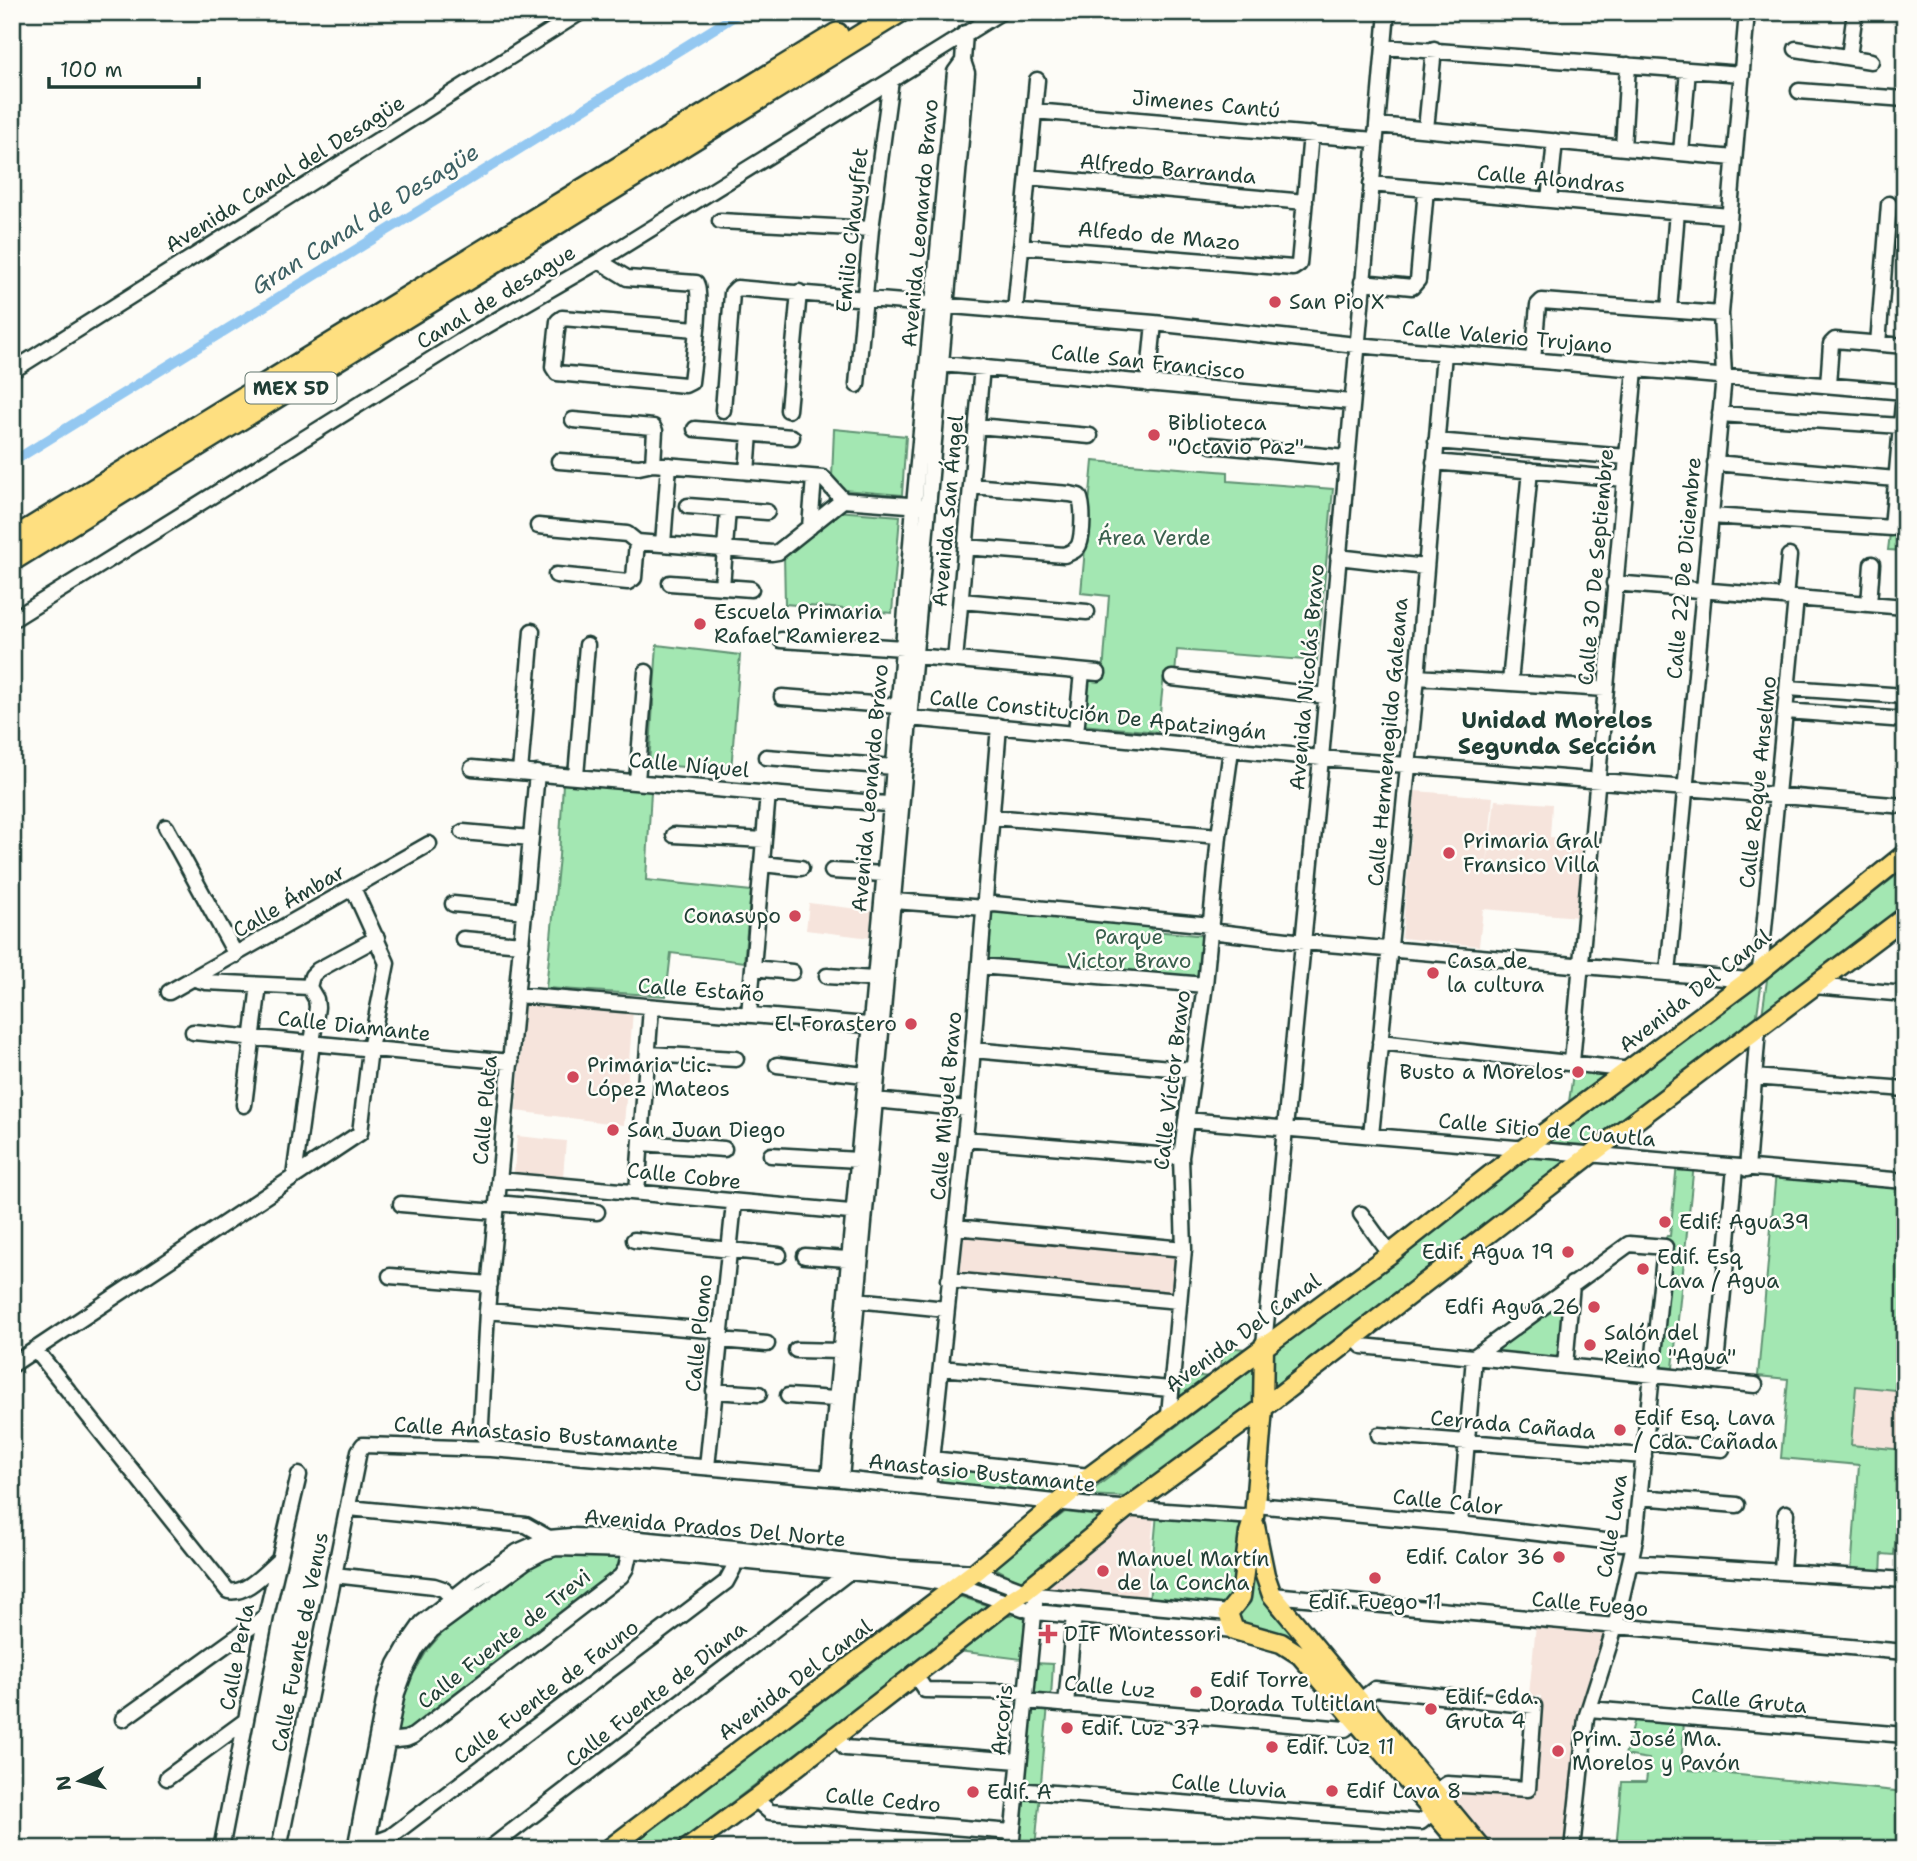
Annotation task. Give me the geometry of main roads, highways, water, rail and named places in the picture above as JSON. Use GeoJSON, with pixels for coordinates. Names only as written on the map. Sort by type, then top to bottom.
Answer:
{"type":"FeatureCollection","features":[{"type":"Feature","properties":{"kind":"highway","name":"MEX 5D"},"geometry":{"type":"LineString","coordinates":[[12,540],[871,12]]}},
{"type":"Feature","properties":{"kind":"highway","name":"MEX 5D"},"geometry":{"type":"LineString","coordinates":[[12,560],[899,12]]}},
{"type":"Feature","properties":{"kind":"main road","name":"Avenida Del Canal"},"geometry":{"type":"LineString","coordinates":[[609,1849],[975,1572],[1090,1475],[1390,1255],[1523,1149],[1755,975],[1905,854]]}},
{"type":"Feature","properties":{"kind":"main road"},"geometry":{"type":"LineString","coordinates":[[687,1849],[1007,1602],[1030,1594],[1126,1508],[1263,1408],[1590,1155],[1905,917]]}},
{"type":"Feature","properties":{"kind":"main road"},"geometry":{"type":"LineString","coordinates":[[1264,1345],[1263,1408],[1254,1515],[1249,1533],[1241,1597],[1231,1621],[1281,1643],[1306,1648]]}},
{"type":"Feature","properties":{"kind":"main road"},"geometry":{"type":"LineString","coordinates":[[1254,1515],[1265,1574],[1272,1595],[1306,1648],[1431,1801],[1465,1849]]}},
{"type":"Feature","properties":{"kind":"main road"},"geometry":{"type":"LineString","coordinates":[[1431,1801],[1482,1849]]}},
{"type":"Feature","properties":{"kind":"waterway","name":"Gran Canal de Desagüe"},"geometry":{"type":"LineString","coordinates":[[12,462],[741,12]]}},
{"type":"Feature","properties":{"kind":"place","name":"San Pio X"},"geometry":{"type":"Point","coordinates":[1275,302]}},
{"type":"Feature","properties":{"kind":"place","name":"Biblioteca \"Octavio Paz\""},"geometry":{"type":"Point","coordinates":[1154,435]}},
{"type":"Feature","properties":{"kind":"place","name":"Escuela Primaria Rafael Ramierez"},"geometry":{"type":"Point","coordinates":[700,624]}},
{"type":"Feature","properties":{"kind":"place","name":"Primaria Gral Fransico Villa"},"geometry":{"type":"Point","coordinates":[1449,853]}},
{"type":"Feature","properties":{"kind":"place","name":"Conasupo"},"geometry":{"type":"Point","coordinates":[795,916]}},
{"type":"Feature","properties":{"kind":"place","name":"Casa de la cultura"},"geometry":{"type":"Point","coordinates":[1433,973]}},
{"type":"Feature","properties":{"kind":"place","name":"El Forastero"},"geometry":{"type":"Point","coordinates":[911,1024]}},
{"type":"Feature","properties":{"kind":"place","name":"Busto a Morelos"},"geometry":{"type":"Point","coordinates":[1578,1072]}},
{"type":"Feature","properties":{"kind":"place","name":"Primaria Lic. López Mateos"},"geometry":{"type":"Point","coordinates":[573,1077]}},
{"type":"Feature","properties":{"kind":"place","name":"San Juan Diego"},"geometry":{"type":"Point","coordinates":[613,1130]}},
{"type":"Feature","properties":{"kind":"place","name":"Edif. Agua39"},"geometry":{"type":"Point","coordinates":[1665,1222]}},
{"type":"Feature","properties":{"kind":"place","name":"Edif. Agua 19"},"geometry":{"type":"Point","coordinates":[1568,1252]}},
{"type":"Feature","properties":{"kind":"place","name":"Edif. Esq Lava / Agua"},"geometry":{"type":"Point","coordinates":[1643,1269]}},
{"type":"Feature","properties":{"kind":"place","name":"Edfi Agua 26"},"geometry":{"type":"Point","coordinates":[1594,1307]}},
{"type":"Feature","properties":{"kind":"place","name":"Salón del Reino \"Agua\""},"geometry":{"type":"Point","coordinates":[1590,1345]}},
{"type":"Feature","properties":{"kind":"place","name":"Edif Esq. Lava / Cda. Cañada"},"geometry":{"type":"Point","coordinates":[1620,1430]}},
{"type":"Feature","properties":{"kind":"place","name":"Edif. Calor 36"},"geometry":{"type":"Point","coordinates":[1559,1557]}},
{"type":"Feature","properties":{"kind":"place","name":"Manuel Martín de la Concha"},"geometry":{"type":"Point","coordinates":[1103,1571]}},
{"type":"Feature","properties":{"kind":"place","name":"Edif. Fuego 11"},"geometry":{"type":"Point","coordinates":[1375,1578]}},
{"type":"Feature","properties":{"kind":"place","name":"DIF Montessori"},"geometry":{"type":"Point","coordinates":[1048,1634]}},
{"type":"Feature","properties":{"kind":"place","name":"Edif Torre Dorada Tultitlan"},"geometry":{"type":"Point","coordinates":[1196,1692]}},
{"type":"Feature","properties":{"kind":"place","name":"Edif. Cda. Gruta 4"},"geometry":{"type":"Point","coordinates":[1431,1709]}},
{"type":"Feature","properties":{"kind":"place","name":"Edif. Luz 37"},"geometry":{"type":"Point","coordinates":[1067,1728]}},
{"type":"Feature","properties":{"kind":"place","name":"Edif. Luz 11"},"geometry":{"type":"Point","coordinates":[1272,1747]}},
{"type":"Feature","properties":{"kind":"place","name":"Prim. José Ma. Morelos y Pavón"},"geometry":{"type":"Point","coordinates":[1558,1751]}},
{"type":"Feature","properties":{"kind":"place","name":"Edif Lava 8"},"geometry":{"type":"Point","coordinates":[1332,1791]}},
{"type":"Feature","properties":{"kind":"place","name":"Edif. A"},"geometry":{"type":"Point","coordinates":[973,1792]}},
{"type":"Feature","properties":{"kind":"district","name":"Unidad Morelos Segunda Sección"},"geometry":{"type":"Point","coordinates":[1557,733]}},
{"type":"Feature","properties":{"kind":"park label","name":"Área Verde"},"geometry":{"type":"Point","coordinates":[1154,538]}},
{"type":"Feature","properties":{"kind":"park label","name":"Parque Victor Bravo"},"geometry":{"type":"Point","coordinates":[1129,949]}}]}
